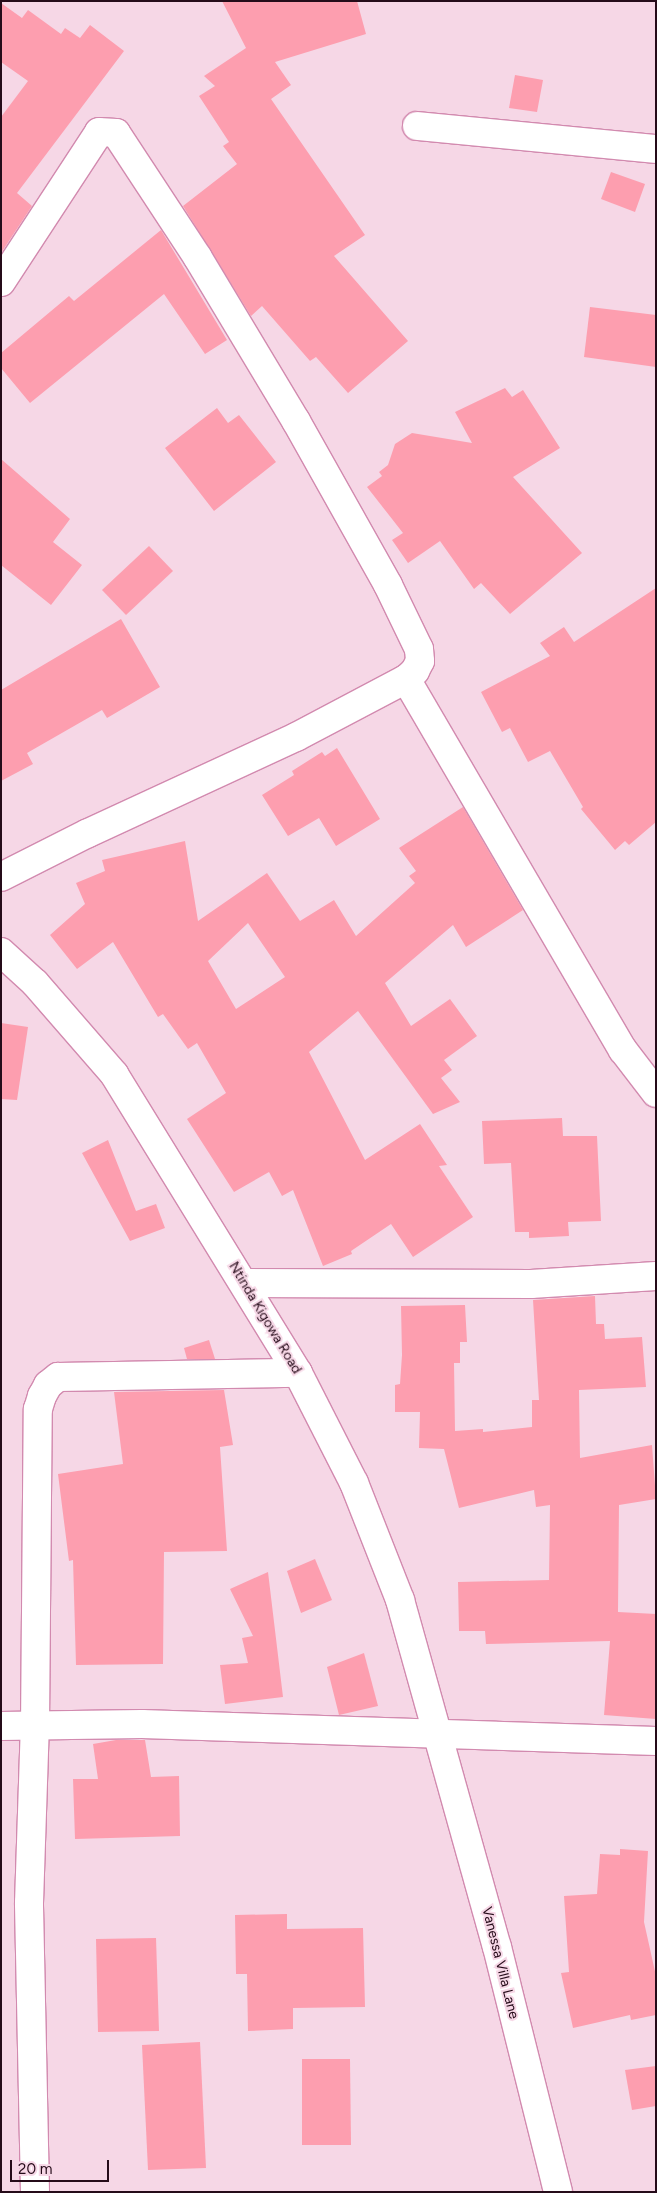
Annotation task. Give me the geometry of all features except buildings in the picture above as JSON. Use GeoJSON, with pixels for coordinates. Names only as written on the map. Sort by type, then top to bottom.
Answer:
{"type":"FeatureCollection","features":[{"type":"Feature","properties":{"kind":"street"},"geometry":{"type":"LineString","coordinates":[[417,126],[656,149]]}},
{"type":"Feature","properties":{"kind":"street"},"geometry":{"type":"LineString","coordinates":[[1,282],[99,132],[116,133],[208,274],[296,421],[388,585],[419,649],[420,661],[415,671],[406,679],[296,737],[96,829],[1,877]]}},
{"type":"Feature","properties":{"kind":"street"},"geometry":{"type":"LineString","coordinates":[[406,679],[623,1050],[656,1093]]}},
{"type":"Feature","properties":{"kind":"street","name":"Ntinda Kigowa Road"},"geometry":{"type":"LineString","coordinates":[[1,952],[41,990],[114,1074],[245,1283],[298,1373],[354,1483],[400,1600],[439,1735]]}},
{"type":"Feature","properties":{"kind":"street"},"geometry":{"type":"LineString","coordinates":[[245,1283],[531,1284],[656,1276]]}},
{"type":"Feature","properties":{"kind":"street"},"geometry":{"type":"LineString","coordinates":[[34,2192],[29,1903],[35,1726],[38,1409],[48,1385],[58,1378],[298,1373]]}},
{"type":"Feature","properties":{"kind":"street"},"geometry":{"type":"LineString","coordinates":[[1,1726],[142,1724],[656,1741]]}},
{"type":"Feature","properties":{"kind":"street","name":"Vanessa Villa Lane"},"geometry":{"type":"LineString","coordinates":[[439,1735],[497,1947],[558,2192]]}}]}
